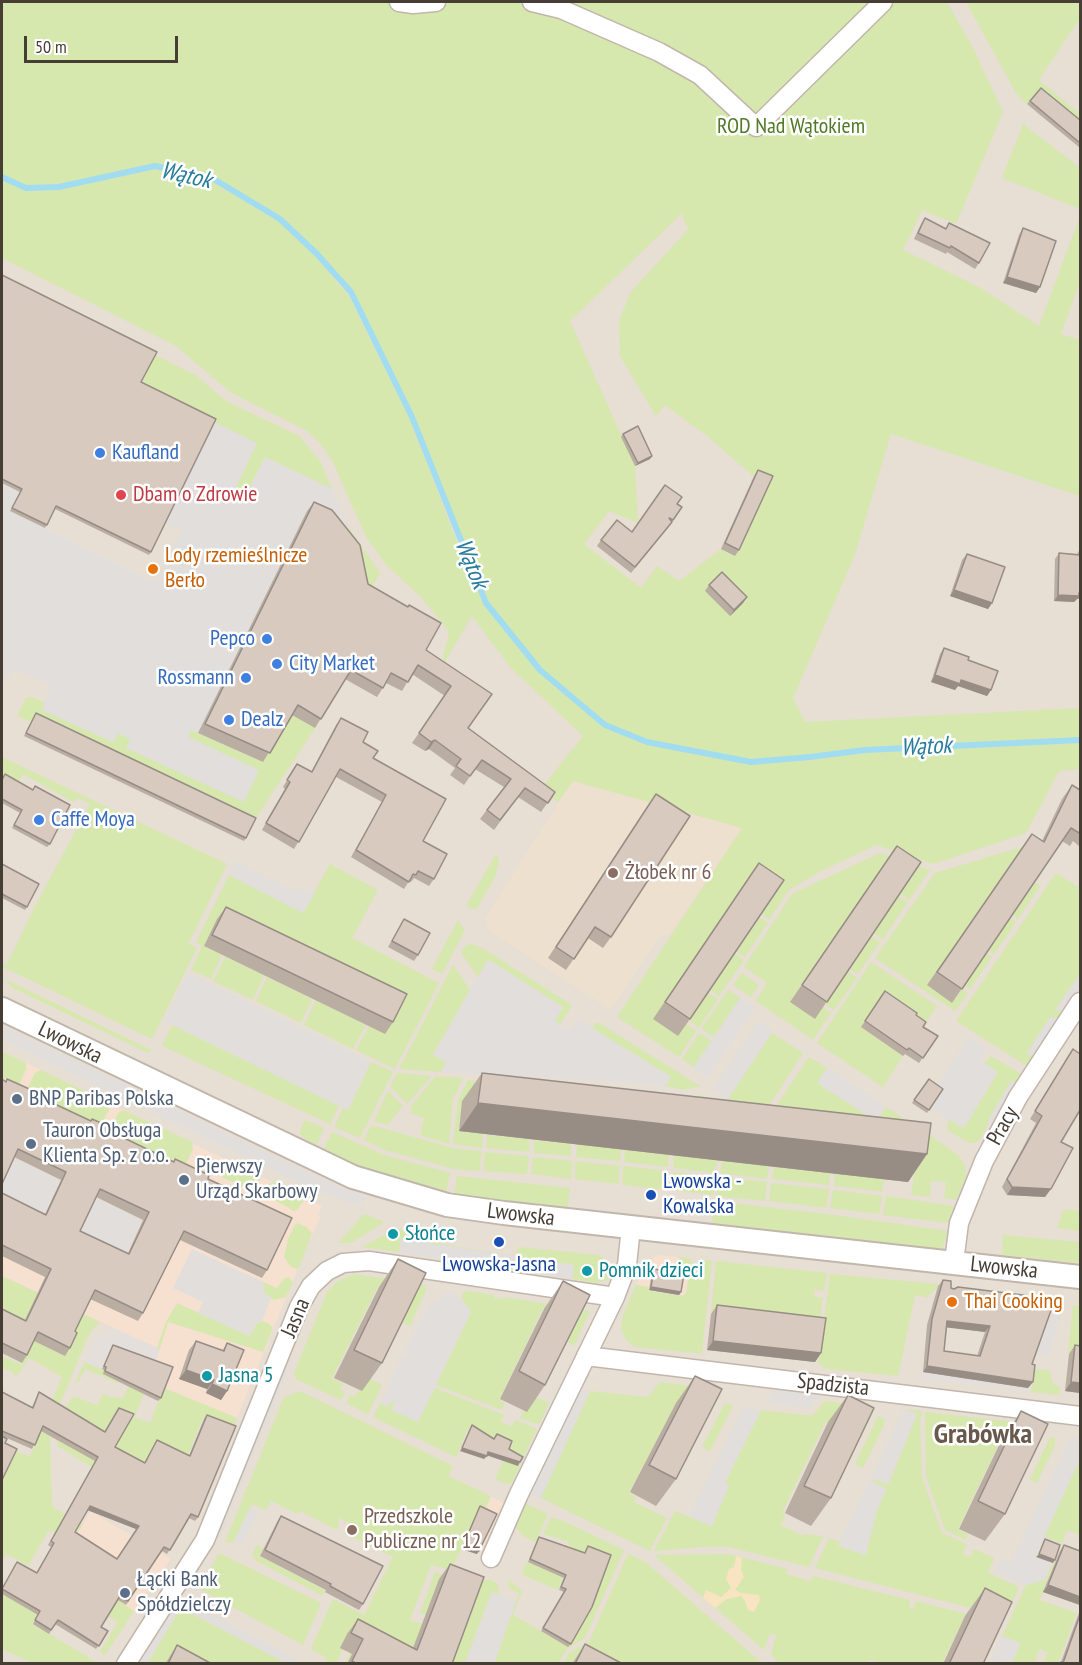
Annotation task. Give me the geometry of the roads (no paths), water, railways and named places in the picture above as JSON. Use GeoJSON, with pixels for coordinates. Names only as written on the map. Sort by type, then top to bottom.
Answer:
{"type":"FeatureCollection","features":[{"type":"Feature","properties":{"kind":"street"},"geometry":{"type":"LineString","coordinates":[[399,2],[413,4],[436,2]]}},
{"type":"Feature","properties":{"kind":"street"},"geometry":{"type":"LineString","coordinates":[[532,2],[561,9],[669,58],[700,75],[756,127],[883,2]]}},
{"type":"Feature","properties":{"kind":"street","name":"Pracy"},"geometry":{"type":"LineString","coordinates":[[954,1262],[959,1223],[984,1161],[1018,1097],[1080,1002]]}},
{"type":"Feature","properties":{"kind":"street","name":"Lwowska"},"geometry":{"type":"LineString","coordinates":[[2,1009],[353,1177],[447,1205],[1080,1277]]}},
{"type":"Feature","properties":{"kind":"street"},"geometry":{"type":"LineString","coordinates":[[490,1558],[615,1297],[627,1265],[631,1227]]}},
{"type":"Feature","properties":{"kind":"street","name":"Jasna"},"geometry":{"type":"LineString","coordinates":[[126,1664],[205,1540],[299,1306],[311,1286],[327,1271],[343,1263],[369,1261],[615,1297]]}},
{"type":"Feature","properties":{"kind":"street","name":"Spadzista"},"geometry":{"type":"LineString","coordinates":[[586,1356],[1080,1416]]}},
{"type":"Feature","properties":{"kind":"waterway","name":"Wątok"},"geometry":{"type":"LineString","coordinates":[[2,177],[26,188],[59,187],[155,166],[212,178],[280,219],[316,253],[351,292],[412,417],[486,603],[540,670],[605,725],[647,742],[751,762],[865,750],[1080,740]]}},
{"type":"Feature","properties":{"kind":"place","name":"Kaufland"},"geometry":{"type":"Point","coordinates":[100,453]}},
{"type":"Feature","properties":{"kind":"place","name":"Dbam o Zdrowie"},"geometry":{"type":"Point","coordinates":[121,495]}},
{"type":"Feature","properties":{"kind":"place","name":"Lody rzemieślnicze Berło"},"geometry":{"type":"Point","coordinates":[153,569]}},
{"type":"Feature","properties":{"kind":"place","name":"Pepco"},"geometry":{"type":"Point","coordinates":[267,639]}},
{"type":"Feature","properties":{"kind":"place","name":"City Market"},"geometry":{"type":"Point","coordinates":[277,664]}},
{"type":"Feature","properties":{"kind":"place","name":"Rossmann"},"geometry":{"type":"Point","coordinates":[246,678]}},
{"type":"Feature","properties":{"kind":"place","name":"Dealz"},"geometry":{"type":"Point","coordinates":[229,720]}},
{"type":"Feature","properties":{"kind":"place","name":"Caffe Moya"},"geometry":{"type":"Point","coordinates":[39,820]}},
{"type":"Feature","properties":{"kind":"place","name":"Żłobek nr 6"},"geometry":{"type":"Point","coordinates":[613,873]}},
{"type":"Feature","properties":{"kind":"place","name":"BNP Paribas Polska"},"geometry":{"type":"Point","coordinates":[17,1099]}},
{"type":"Feature","properties":{"kind":"place","name":"Tauron Obsługa Klienta Sp. z o.o."},"geometry":{"type":"Point","coordinates":[31,1144]}},
{"type":"Feature","properties":{"kind":"place","name":"Pierwszy Urząd Skarbowy"},"geometry":{"type":"Point","coordinates":[184,1180]}},
{"type":"Feature","properties":{"kind":"place","name":"Lwowska - Kowalska"},"geometry":{"type":"Point","coordinates":[651,1195]}},
{"type":"Feature","properties":{"kind":"place","name":"Słońce"},"geometry":{"type":"Point","coordinates":[393,1234]}},
{"type":"Feature","properties":{"kind":"place","name":"Lwowska-Jasna"},"geometry":{"type":"Point","coordinates":[499,1242]}},
{"type":"Feature","properties":{"kind":"place","name":"Pomnik dzieci"},"geometry":{"type":"Point","coordinates":[587,1271]}},
{"type":"Feature","properties":{"kind":"place","name":"Thai Cooking"},"geometry":{"type":"Point","coordinates":[952,1302]}},
{"type":"Feature","properties":{"kind":"place","name":"Jasna 5"},"geometry":{"type":"Point","coordinates":[207,1376]}},
{"type":"Feature","properties":{"kind":"place","name":"Przedszkole Publiczne nr 12"},"geometry":{"type":"Point","coordinates":[352,1530]}},
{"type":"Feature","properties":{"kind":"place","name":"Łącki Bank Spółdzielczy"},"geometry":{"type":"Point","coordinates":[125,1593]}},
{"type":"Feature","properties":{"kind":"district","name":"Grabówka"},"geometry":{"type":"Point","coordinates":[983,1435]}},
{"type":"Feature","properties":{"kind":"park label","name":"ROD Nad Wątokiem"},"geometry":{"type":"Point","coordinates":[791,127]}}]}
